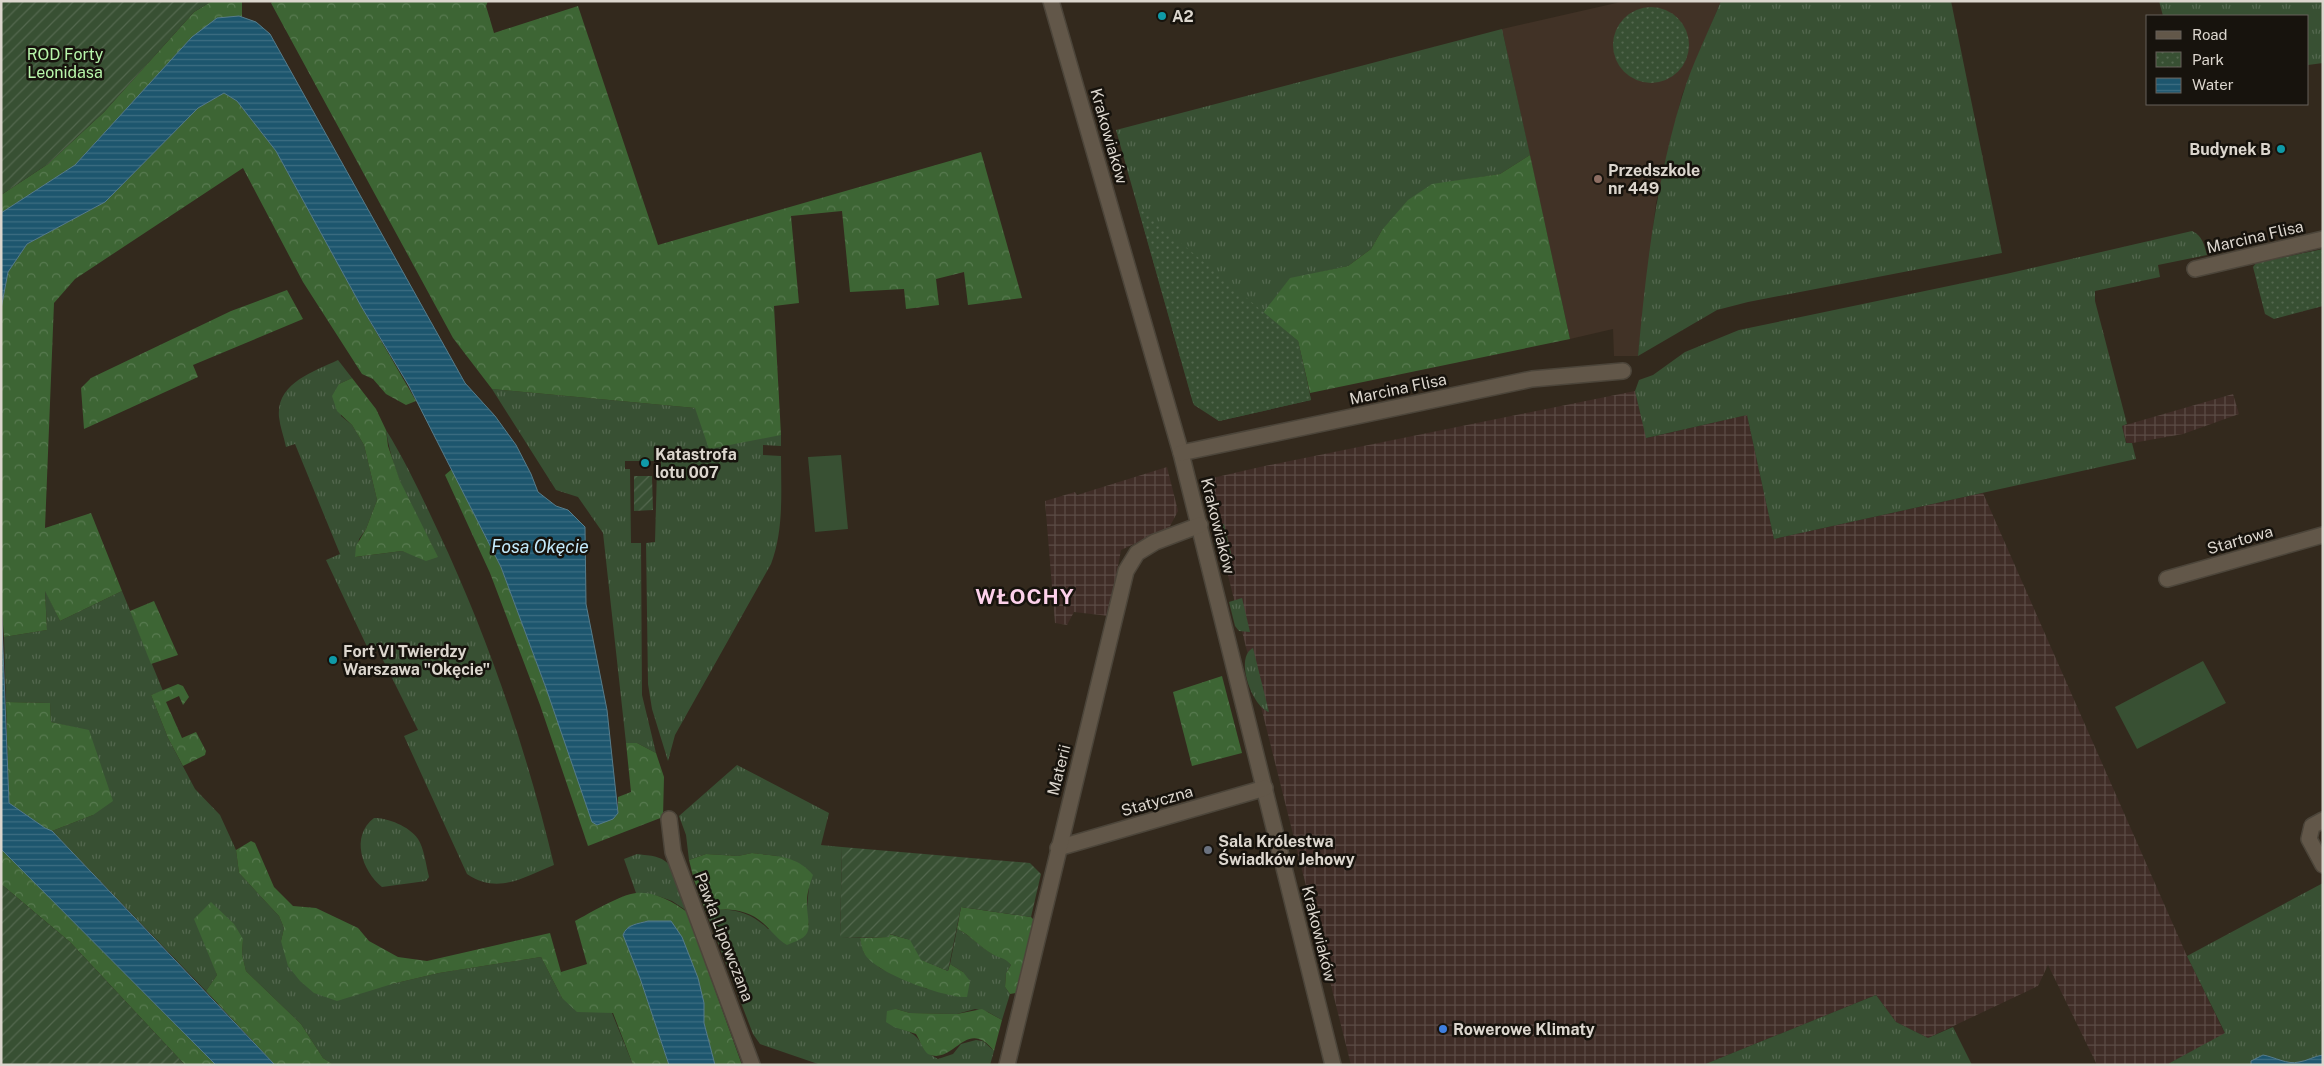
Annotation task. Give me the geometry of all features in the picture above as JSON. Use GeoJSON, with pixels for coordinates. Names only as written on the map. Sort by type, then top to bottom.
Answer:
{"type":"FeatureCollection","features":[{"type":"Feature","properties":{"kind":"street","name":"Krakowiaków"},"geometry":{"type":"LineString","coordinates":[[1051,1],[1200,524],[1333,1065]]}},
{"type":"Feature","properties":{"kind":"street","name":"Marcina Flisa"},"geometry":{"type":"LineString","coordinates":[[2195,269],[2323,239]]}},
{"type":"Feature","properties":{"kind":"street","name":"Marcina Flisa"},"geometry":{"type":"LineString","coordinates":[[1181,453],[1532,379],[1623,370]]}},
{"type":"Feature","properties":{"kind":"street","name":"Materii"},"geometry":{"type":"LineString","coordinates":[[1007,1065],[1026,994],[1058,848],[1130,562],[1137,553],[1155,542],[1200,524]]}},
{"type":"Feature","properties":{"kind":"street","name":"Startowa"},"geometry":{"type":"LineString","coordinates":[[2166,579],[2323,535]]}},
{"type":"Feature","properties":{"kind":"street","name":"Statyczna"},"geometry":{"type":"LineString","coordinates":[[1058,848],[1264,788]]}},
{"type":"Feature","properties":{"kind":"street","name":"Pawła Lipowczana"},"geometry":{"type":"LineString","coordinates":[[669,819],[673,852],[752,1065]]}},
{"type":"Feature","properties":{"kind":"street"},"geometry":{"type":"LineString","coordinates":[[2323,820],[2312,826],[2309,839],[2323,865]]}},
{"type":"Feature","properties":{"kind":"shaded area","name":"Przedszkole nr 449"},"geometry":{"type":"Polygon","coordinates":[[[1625,1],[1721,1],[1682,95],[1656,203],[1638,356],[1614,356],[1613,329],[1570,339],[1502,29],[1625,1]]]}},
{"type":"Feature","properties":{"kind":"shaded area"},"geometry":{"type":"Polygon","coordinates":[[[1635,391],[1647,438],[1747,415],[1774,539],[1983,493],[2187,956],[2225,1034],[2166,1065],[2097,1065],[2048,965],[2038,986],[1928,1038],[1896,1022],[1876,995],[1703,1065],[1351,1065],[1204,480],[1635,391]]]}},
{"type":"Feature","properties":{"kind":"shaded area"},"geometry":{"type":"Polygon","coordinates":[[[2233,394],[2239,414],[2183,434],[2127,444],[2122,426],[2233,394]]]}},
{"type":"Feature","properties":{"kind":"shaded area"},"geometry":{"type":"Polygon","coordinates":[[[1167,467],[1178,511],[1169,528],[1121,550],[1109,616],[1074,612],[1067,625],[1055,623],[1045,501],[1075,492],[1077,495],[1167,467]]]}},
{"type":"Feature","properties":{"kind":"green space","name":"ROD Forty Leonidasa"},"geometry":{"type":"Polygon","coordinates":[[[1,1],[212,1],[194,12],[104,112],[48,164],[1,195],[1,1]]]}},
{"type":"Feature","properties":{"kind":"green space"},"geometry":{"type":"Polygon","coordinates":[[[212,1],[242,2],[242,17],[239,16],[192,37],[75,165],[1,213],[1,195],[48,164],[104,112],[194,12],[212,1]]]}},
{"type":"Feature","properties":{"kind":"green space"},"geometry":{"type":"Polygon","coordinates":[[[273,1],[488,1],[486,6],[494,33],[578,6],[658,245],[981,152],[1022,298],[968,305],[964,272],[936,279],[939,305],[906,309],[904,289],[850,292],[842,211],[791,216],[799,303],[774,306],[781,435],[709,449],[695,408],[492,389],[453,338],[271,3],[273,1]]]}},
{"type":"Feature","properties":{"kind":"green space"},"geometry":{"type":"Polygon","coordinates":[[[1721,1],[1951,1],[2002,253],[1748,302],[1717,310],[1638,356],[1653,225],[1665,161],[1686,85],[1721,1]]]}},
{"type":"Feature","properties":{"kind":"green space"},"geometry":{"type":"Polygon","coordinates":[[[2159,1],[2323,1],[2323,63],[2309,65],[2309,15],[2163,15],[2159,1]]]}},
{"type":"Feature","properties":{"kind":"green space"},"geometry":{"type":"Polygon","coordinates":[[[1651,7],[1665,10],[1678,18],[1686,31],[1689,45],[1686,59],[1678,72],[1665,80],[1651,83],[1637,80],[1624,72],[1616,59],[1613,45],[1616,31],[1624,18],[1637,10],[1651,7]]]}},
{"type":"Feature","properties":{"kind":"green space"},"geometry":{"type":"Polygon","coordinates":[[[1502,29],[1530,155],[1500,174],[1456,181],[1382,230],[1371,249],[1348,266],[1290,279],[1264,313],[1298,341],[1311,400],[1219,421],[1193,403],[1116,130],[1502,29]]]}},
{"type":"Feature","properties":{"kind":"green space"},"geometry":{"type":"Polygon","coordinates":[[[224,93],[237,101],[276,151],[361,306],[416,401],[406,405],[386,394],[373,379],[362,374],[303,282],[243,168],[75,279],[54,303],[45,528],[91,513],[122,591],[60,621],[45,591],[47,630],[4,637],[1,600],[1,309],[8,272],[27,244],[105,202],[198,108],[224,93]]]}},
{"type":"Feature","properties":{"kind":"green space"},"geometry":{"type":"Polygon","coordinates":[[[1530,155],[1570,339],[1310,393],[1298,341],[1263,313],[1290,278],[1348,266],[1371,249],[1382,230],[1408,200],[1432,184],[1500,174],[1530,155]]]}},
{"type":"Feature","properties":{"kind":"green space"},"geometry":{"type":"Polygon","coordinates":[[[1138,207],[1298,341],[1311,400],[1219,421],[1194,405],[1138,207]]]}},
{"type":"Feature","properties":{"kind":"green space"},"geometry":{"type":"Polygon","coordinates":[[[2192,231],[2201,238],[2207,255],[2158,265],[2160,277],[2095,291],[2095,301],[2127,424],[2122,426],[2126,443],[2132,443],[2136,459],[1774,539],[1747,415],[1646,438],[1635,391],[1639,380],[1653,375],[1685,352],[1739,330],[2006,274],[2192,231]]]}},
{"type":"Feature","properties":{"kind":"green space"},"geometry":{"type":"Polygon","coordinates":[[[2323,249],[2323,306],[2274,319],[2265,314],[2253,267],[2256,263],[2323,249]]]}},
{"type":"Feature","properties":{"kind":"green space"},"geometry":{"type":"Polygon","coordinates":[[[287,290],[303,319],[193,365],[198,377],[84,429],[81,388],[91,378],[231,311],[287,290]]]}},
{"type":"Feature","properties":{"kind":"green space"},"geometry":{"type":"Polygon","coordinates":[[[338,360],[352,378],[339,384],[341,416],[352,425],[364,445],[377,500],[366,529],[359,539],[356,557],[402,551],[414,555],[432,545],[403,490],[386,430],[420,493],[456,571],[490,653],[532,780],[554,865],[521,879],[500,884],[489,883],[467,874],[404,736],[418,730],[378,650],[370,653],[326,560],[340,554],[295,444],[286,447],[279,417],[283,395],[298,380],[338,360]]]}},
{"type":"Feature","properties":{"kind":"green space"},"geometry":{"type":"Polygon","coordinates":[[[352,378],[376,409],[386,430],[388,446],[400,481],[438,557],[426,561],[402,551],[355,557],[356,546],[366,529],[377,500],[364,445],[352,425],[337,411],[332,396],[339,384],[352,378]]]}},
{"type":"Feature","properties":{"kind":"green space"},"geometry":{"type":"Polygon","coordinates":[[[492,389],[695,408],[781,435],[781,446],[763,445],[763,455],[781,456],[780,524],[771,564],[675,735],[668,761],[652,709],[648,684],[646,543],[655,542],[657,469],[661,470],[661,461],[625,461],[625,469],[630,469],[631,543],[641,543],[642,695],[656,753],[637,743],[626,743],[603,533],[578,497],[556,490],[492,389]]]}},
{"type":"Feature","properties":{"kind":"green space"},"geometry":{"type":"Polygon","coordinates":[[[841,455],[848,529],[815,532],[808,457],[841,455]]]}},
{"type":"Feature","properties":{"kind":"green space"},"geometry":{"type":"Polygon","coordinates":[[[452,469],[501,567],[546,688],[618,813],[618,797],[631,792],[626,743],[637,743],[656,753],[664,777],[663,817],[588,846],[540,705],[490,573],[445,475],[452,469]]]}},
{"type":"Feature","properties":{"kind":"green space"},"geometry":{"type":"Polygon","coordinates":[[[634,476],[652,476],[653,510],[634,511],[634,476]]]}},
{"type":"Feature","properties":{"kind":"green space"},"geometry":{"type":"Polygon","coordinates":[[[1224,524],[1232,557],[1221,555],[1214,544],[1215,531],[1224,524]]]}},
{"type":"Feature","properties":{"kind":"green space"},"geometry":{"type":"Polygon","coordinates":[[[45,590],[60,621],[122,591],[163,691],[151,695],[168,738],[195,789],[220,815],[236,850],[239,873],[279,916],[284,928],[281,941],[392,984],[439,973],[541,957],[562,998],[612,1013],[633,1065],[334,1065],[323,1058],[301,1024],[246,971],[242,954],[243,939],[211,957],[217,975],[206,991],[52,831],[93,815],[89,731],[51,722],[50,703],[6,702],[4,637],[47,630],[45,590]]]}},
{"type":"Feature","properties":{"kind":"green space"},"geometry":{"type":"Polygon","coordinates":[[[1242,598],[1250,632],[1239,631],[1235,626],[1229,602],[1242,598]]]}},
{"type":"Feature","properties":{"kind":"green space"},"geometry":{"type":"Polygon","coordinates":[[[154,601],[178,655],[151,664],[130,611],[154,601]]]}},
{"type":"Feature","properties":{"kind":"green space"},"geometry":{"type":"Polygon","coordinates":[[[1253,648],[1269,712],[1263,708],[1251,692],[1245,671],[1245,661],[1248,653],[1253,648]]]}},
{"type":"Feature","properties":{"kind":"green space"},"geometry":{"type":"Polygon","coordinates":[[[2203,661],[2226,703],[2137,749],[2115,707],[2203,661]]]}},
{"type":"Feature","properties":{"kind":"green space"},"geometry":{"type":"Polygon","coordinates":[[[1222,676],[1242,753],[1192,766],[1173,692],[1222,676]]]}},
{"type":"Feature","properties":{"kind":"green space"},"geometry":{"type":"Polygon","coordinates":[[[178,684],[183,686],[189,697],[183,705],[179,696],[166,702],[182,738],[196,732],[206,751],[205,755],[183,766],[168,738],[151,695],[178,684]]]}},
{"type":"Feature","properties":{"kind":"green space"},"geometry":{"type":"Polygon","coordinates":[[[6,702],[50,703],[51,722],[89,730],[113,801],[93,815],[52,831],[9,803],[6,702]]]}},
{"type":"Feature","properties":{"kind":"green space"},"geometry":{"type":"Polygon","coordinates":[[[737,765],[829,813],[821,845],[842,847],[840,938],[860,938],[864,953],[880,968],[927,989],[963,972],[950,964],[957,929],[992,954],[1006,958],[1011,965],[1006,973],[1005,987],[1010,994],[1002,1020],[988,1012],[975,1009],[957,1014],[910,1013],[896,1009],[905,1030],[916,1036],[927,1051],[938,1059],[953,1054],[961,1044],[976,1040],[983,1041],[994,1051],[990,1065],[821,1065],[760,1044],[753,1034],[706,912],[732,910],[740,912],[755,918],[768,929],[809,925],[806,917],[809,887],[777,856],[752,853],[738,856],[706,854],[689,860],[686,835],[679,816],[737,765]]]}},
{"type":"Feature","properties":{"kind":"green space"},"geometry":{"type":"Polygon","coordinates":[[[374,818],[386,819],[414,834],[423,852],[429,877],[426,881],[382,887],[375,880],[364,863],[361,844],[362,834],[374,818]]]}},
{"type":"Feature","properties":{"kind":"green space"},"geometry":{"type":"Polygon","coordinates":[[[251,841],[255,843],[274,887],[293,906],[316,908],[358,928],[369,941],[398,957],[427,961],[550,933],[561,972],[587,964],[575,921],[630,894],[657,895],[687,912],[742,1065],[715,1065],[704,1023],[704,1003],[648,921],[630,927],[623,935],[640,978],[669,1065],[633,1065],[613,1013],[577,1012],[562,998],[541,957],[439,973],[392,984],[337,1001],[314,993],[300,981],[288,966],[281,941],[284,928],[279,916],[239,873],[236,850],[251,841]]]}},
{"type":"Feature","properties":{"kind":"green space"},"geometry":{"type":"Polygon","coordinates":[[[842,847],[1030,863],[1041,874],[1031,917],[961,907],[948,971],[921,960],[910,940],[890,934],[889,937],[840,938],[842,847]]]}},
{"type":"Feature","properties":{"kind":"green space"},"geometry":{"type":"Polygon","coordinates":[[[1,849],[216,1065],[185,1065],[70,942],[1,884],[1,849]]]}},
{"type":"Feature","properties":{"kind":"green space"},"geometry":{"type":"Polygon","coordinates":[[[752,853],[793,860],[807,868],[813,875],[807,898],[808,930],[800,939],[787,945],[757,918],[743,912],[721,910],[706,912],[689,860],[706,854],[738,856],[752,853]]]}},
{"type":"Feature","properties":{"kind":"green space"},"geometry":{"type":"Polygon","coordinates":[[[637,854],[656,857],[668,863],[690,913],[672,901],[658,896],[636,893],[624,859],[637,854]]]}},
{"type":"Feature","properties":{"kind":"green space"},"geometry":{"type":"Polygon","coordinates":[[[2323,883],[2323,1065],[2166,1065],[2225,1033],[2187,956],[2323,883]]]}},
{"type":"Feature","properties":{"kind":"green space"},"geometry":{"type":"Polygon","coordinates":[[[1,884],[70,942],[185,1065],[1,1065],[1,884]]]}},
{"type":"Feature","properties":{"kind":"green space"},"geometry":{"type":"Polygon","coordinates":[[[211,902],[234,924],[243,939],[242,954],[246,971],[301,1024],[323,1058],[334,1065],[275,1065],[206,991],[217,975],[194,919],[211,902]]]}},
{"type":"Feature","properties":{"kind":"green space"},"geometry":{"type":"Polygon","coordinates":[[[961,907],[1031,917],[1035,921],[1021,986],[1016,993],[1010,994],[1005,987],[1006,973],[1011,965],[1009,962],[989,952],[957,929],[961,907]]]}},
{"type":"Feature","properties":{"kind":"green space"},"geometry":{"type":"Polygon","coordinates":[[[889,934],[911,940],[922,960],[948,971],[950,964],[963,972],[970,981],[967,997],[927,989],[895,976],[870,961],[864,953],[860,938],[889,937],[889,934]]]}},
{"type":"Feature","properties":{"kind":"green space"},"geometry":{"type":"Polygon","coordinates":[[[1876,995],[1896,1022],[1928,1038],[1953,1027],[1972,1065],[1703,1065],[1876,995]]]}},
{"type":"Feature","properties":{"kind":"green space"},"geometry":{"type":"Polygon","coordinates":[[[896,1009],[910,1013],[957,1014],[982,1009],[1002,1020],[994,1051],[976,1038],[960,1044],[945,1054],[937,1056],[928,1054],[916,1034],[894,1027],[886,1022],[887,1011],[896,1009]]]}},
{"type":"Feature","properties":{"kind":"water","name":"Fosa Okęcie"},"geometry":{"type":"Polygon","coordinates":[[[239,16],[256,22],[270,34],[465,383],[495,416],[516,445],[538,492],[556,506],[568,510],[585,527],[586,604],[607,710],[618,813],[613,819],[597,825],[592,822],[546,688],[501,567],[409,386],[361,306],[276,151],[237,101],[224,93],[198,108],[105,202],[27,244],[8,272],[1,309],[1,213],[75,165],[192,37],[217,18],[239,16]]]}},
{"type":"Feature","properties":{"kind":"water"},"geometry":{"type":"Polygon","coordinates":[[[1,600],[9,803],[52,831],[275,1065],[216,1065],[1,849],[1,600]]]}},
{"type":"Feature","properties":{"kind":"water"},"geometry":{"type":"Polygon","coordinates":[[[648,921],[671,921],[682,937],[698,978],[704,1003],[704,1023],[715,1065],[669,1065],[640,978],[623,935],[630,927],[648,921]]]}},
{"type":"Feature","properties":{"kind":"water"},"geometry":{"type":"Polygon","coordinates":[[[2263,1055],[2294,1063],[2323,1055],[2323,1065],[2251,1065],[2251,1061],[2263,1055]]]}},
{"type":"Feature","properties":{"kind":"place","name":"A2"},"geometry":{"type":"Point","coordinates":[1162,16]}},
{"type":"Feature","properties":{"kind":"place","name":"Budynek B"},"geometry":{"type":"Point","coordinates":[2281,149]}},
{"type":"Feature","properties":{"kind":"place","name":"Przedszkole nr 449"},"geometry":{"type":"Point","coordinates":[1598,179]}},
{"type":"Feature","properties":{"kind":"place","name":"Katastrofa lotu 007"},"geometry":{"type":"Point","coordinates":[645,463]}},
{"type":"Feature","properties":{"kind":"place","name":"Fort VI Twierdzy Warszawa \"Okęcie\""},"geometry":{"type":"Point","coordinates":[333,660]}},
{"type":"Feature","properties":{"kind":"place","name":"Sala Królestwa Świadków Jehowy"},"geometry":{"type":"Point","coordinates":[1208,850]}},
{"type":"Feature","properties":{"kind":"place","name":"Rowerowe Klimaty"},"geometry":{"type":"Point","coordinates":[1443,1029]}},
{"type":"Feature","properties":{"kind":"district","name":"WŁOCHY"},"geometry":{"type":"Point","coordinates":[1025,596]}}]}
